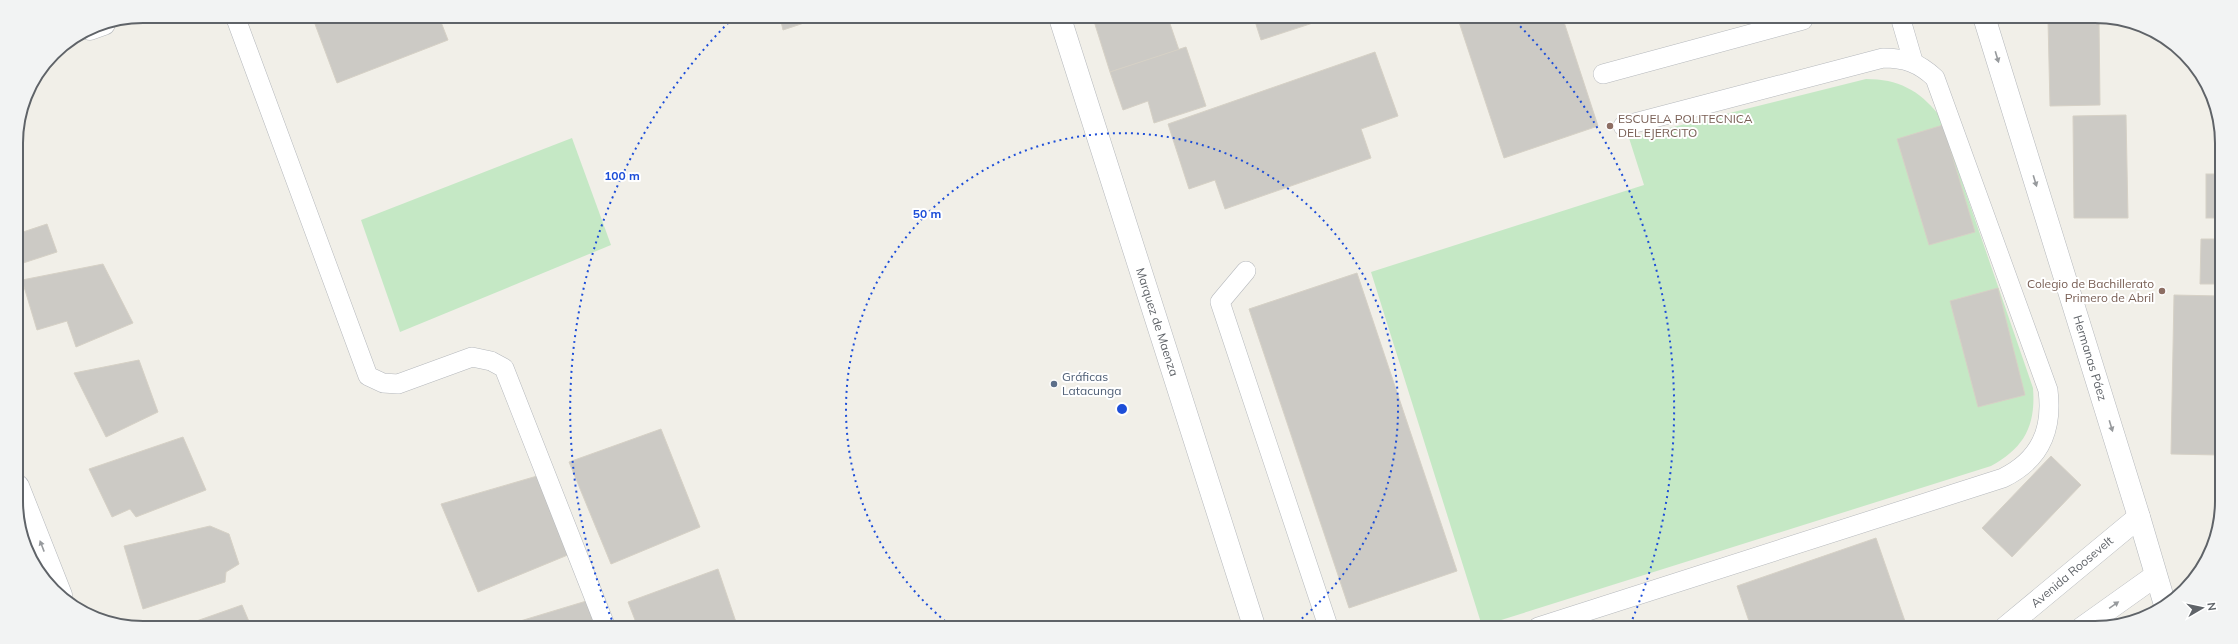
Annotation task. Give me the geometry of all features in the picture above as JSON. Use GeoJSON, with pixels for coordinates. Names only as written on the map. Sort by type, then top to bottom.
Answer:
{"type":"FeatureCollection","features":[{"type":"Feature","properties":{"kind":"street","name":"Marquez de Maenza"},"geometry":{"type":"LineString","coordinates":[[1062,23],[1252,621]]}},
{"type":"Feature","properties":{"kind":"street","name":"Hermanas Páez"},"geometry":{"type":"LineString","coordinates":[[1986,23],[2139,516],[2163,600]]}},
{"type":"Feature","properties":{"kind":"street"},"geometry":{"type":"LineString","coordinates":[[23,499],[56,584]]}},
{"type":"Feature","properties":{"kind":"street","name":"Avenida Roosevelt"},"geometry":{"type":"LineString","coordinates":[[2012,621],[2139,516]]}},
{"type":"Feature","properties":{"kind":"street"},"geometry":{"type":"LineString","coordinates":[[2092,621],[2156,576]]}},
{"type":"Feature","properties":{"kind":"lane"},"geometry":{"type":"LineString","coordinates":[[239,23],[368,376],[384,383],[398,384],[472,357],[491,361],[504,368],[603,621]]}},
{"type":"Feature","properties":{"kind":"lane"},"geometry":{"type":"LineString","coordinates":[[1603,74],[1792,23]]}},
{"type":"Feature","properties":{"kind":"lane"},"geometry":{"type":"LineString","coordinates":[[1902,23],[1913,62]]}},
{"type":"Feature","properties":{"kind":"lane"},"geometry":{"type":"LineString","coordinates":[[1557,621],[2003,478],[2016,472],[2037,451],[2049,422],[2050,406],[2048,390],[1935,78],[1913,62],[1899,58],[1883,58],[1623,126]]}},
{"type":"Feature","properties":{"kind":"lane"},"geometry":{"type":"LineString","coordinates":[[1246,271],[1220,302],[1326,621]]}},
{"type":"Feature","properties":{"kind":"green space"},"geometry":{"type":"Polygon","coordinates":[[[1866,79],[1888,81],[1916,93],[1939,115],[2033,388],[2030,425],[2020,443],[2012,452],[1991,466],[1498,621],[1480,621],[1371,272],[1644,185],[1629,138],[1866,79]]]}},
{"type":"Feature","properties":{"kind":"green space"},"geometry":{"type":"Polygon","coordinates":[[[572,138],[611,245],[400,332],[361,220],[572,138]]]}},
{"type":"Feature","properties":{"kind":"building"},"geometry":{"type":"Polygon","coordinates":[[[315,23],[441,23],[448,40],[337,83],[315,23]]]}},
{"type":"Feature","properties":{"kind":"building"},"geometry":{"type":"Polygon","coordinates":[[[781,23],[804,23],[783,30],[781,23]]]}},
{"type":"Feature","properties":{"kind":"building"},"geometry":{"type":"Polygon","coordinates":[[[1095,23],[1170,23],[1179,50],[1110,72],[1095,23]]]}},
{"type":"Feature","properties":{"kind":"building"},"geometry":{"type":"Polygon","coordinates":[[[1256,23],[1313,23],[1261,40],[1256,23]]]}},
{"type":"Feature","properties":{"kind":"building"},"geometry":{"type":"Polygon","coordinates":[[[1459,23],[1564,23],[1598,126],[1504,158],[1459,23]]]}},
{"type":"Feature","properties":{"kind":"building"},"geometry":{"type":"Polygon","coordinates":[[[2048,23],[2099,23],[2100,105],[2050,106],[2048,23]]]}},
{"type":"Feature","properties":{"kind":"building"},"geometry":{"type":"Polygon","coordinates":[[[1186,47],[1206,106],[1154,123],[1148,101],[1123,110],[1110,72],[1186,47]]]}},
{"type":"Feature","properties":{"kind":"building"},"geometry":{"type":"Polygon","coordinates":[[[1375,52],[1398,116],[1361,129],[1371,158],[1225,209],[1215,180],[1189,189],[1168,124],[1375,52]]]}},
{"type":"Feature","properties":{"kind":"building"},"geometry":{"type":"Polygon","coordinates":[[[2126,115],[2128,218],[2074,218],[2073,116],[2126,115]]]}},
{"type":"Feature","properties":{"kind":"building"},"geometry":{"type":"Polygon","coordinates":[[[1943,125],[1975,232],[1929,245],[1897,139],[1943,125]]]}},
{"type":"Feature","properties":{"kind":"building"},"geometry":{"type":"Polygon","coordinates":[[[2206,174],[2215,174],[2215,218],[2206,218],[2206,174]]]}},
{"type":"Feature","properties":{"kind":"building"},"geometry":{"type":"Polygon","coordinates":[[[47,224],[57,252],[23,263],[23,232],[47,224]]]}},
{"type":"Feature","properties":{"kind":"building"},"geometry":{"type":"Polygon","coordinates":[[[2201,239],[2215,239],[2215,284],[2200,284],[2201,239]]]}},
{"type":"Feature","properties":{"kind":"building"},"geometry":{"type":"Polygon","coordinates":[[[103,264],[133,323],[76,347],[67,321],[37,330],[23,280],[103,264]]]}},
{"type":"Feature","properties":{"kind":"building"},"geometry":{"type":"Polygon","coordinates":[[[1357,273],[1457,571],[1349,608],[1249,309],[1357,273]]]}},
{"type":"Feature","properties":{"kind":"building"},"geometry":{"type":"Polygon","coordinates":[[[1998,288],[2025,395],[1978,407],[1950,301],[1998,288]]]}},
{"type":"Feature","properties":{"kind":"building"},"geometry":{"type":"Polygon","coordinates":[[[2174,295],[2215,296],[2215,455],[2171,454],[2174,295]]]}},
{"type":"Feature","properties":{"kind":"building"},"geometry":{"type":"Polygon","coordinates":[[[139,360],[158,412],[106,437],[74,373],[139,360]]]}},
{"type":"Feature","properties":{"kind":"building"},"geometry":{"type":"Polygon","coordinates":[[[661,429],[700,527],[611,564],[569,462],[661,429]]]}},
{"type":"Feature","properties":{"kind":"building"},"geometry":{"type":"Polygon","coordinates":[[[183,437],[206,490],[136,517],[130,509],[112,517],[89,469],[183,437]]]}},
{"type":"Feature","properties":{"kind":"building"},"geometry":{"type":"Polygon","coordinates":[[[2051,456],[2081,485],[2012,557],[1982,528],[2051,456]]]}},
{"type":"Feature","properties":{"kind":"building"},"geometry":{"type":"Polygon","coordinates":[[[544,474],[575,552],[478,592],[441,504],[544,474]]]}},
{"type":"Feature","properties":{"kind":"building"},"geometry":{"type":"Polygon","coordinates":[[[210,526],[229,534],[239,564],[226,572],[225,582],[143,609],[124,546],[210,526]]]}},
{"type":"Feature","properties":{"kind":"building"},"geometry":{"type":"Polygon","coordinates":[[[1876,538],[1905,621],[1749,621],[1737,586],[1876,538]]]}},
{"type":"Feature","properties":{"kind":"building"},"geometry":{"type":"Polygon","coordinates":[[[718,569],[736,621],[635,621],[628,602],[718,569]]]}},
{"type":"Feature","properties":{"kind":"building"},"geometry":{"type":"Polygon","coordinates":[[[593,599],[601,621],[520,621],[593,599]]]}},
{"type":"Feature","properties":{"kind":"building"},"geometry":{"type":"Polygon","coordinates":[[[242,605],[249,621],[197,621],[242,605]]]}},
{"type":"Feature","properties":{"kind":"place","name":"ESCUELA POLITECNICA DEL EJERCITO"},"geometry":{"type":"Point","coordinates":[1610,126]}},
{"type":"Feature","properties":{"kind":"place","name":"Colegio de Bachillerato Primero de Abril"},"geometry":{"type":"Point","coordinates":[2162,291]}},
{"type":"Feature","properties":{"kind":"place","name":"Gráficas Latacunga"},"geometry":{"type":"Point","coordinates":[1054,384]}}]}
